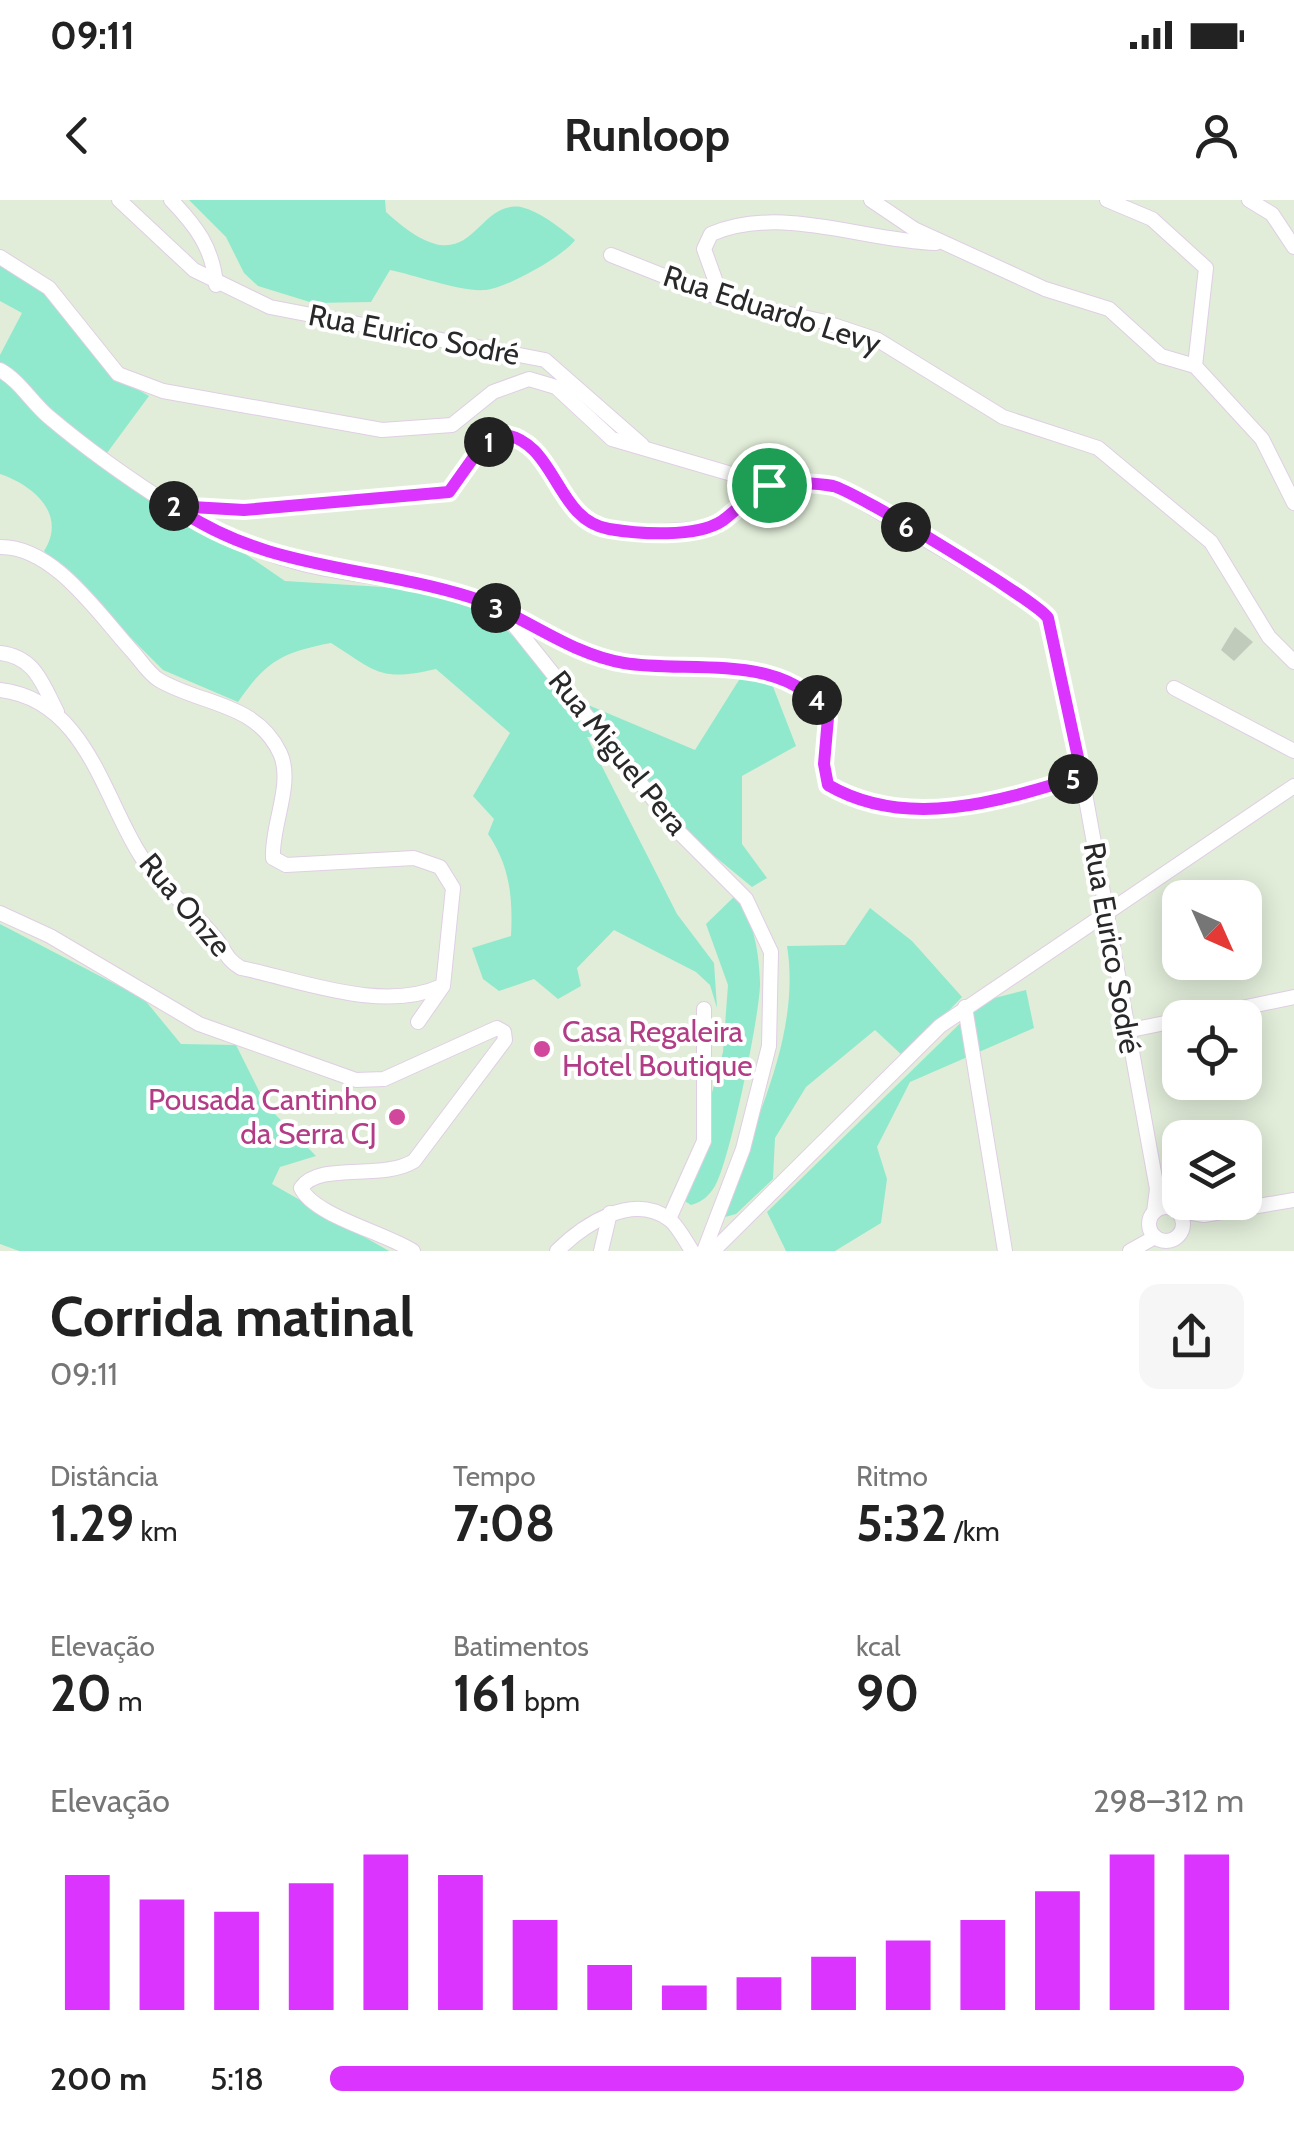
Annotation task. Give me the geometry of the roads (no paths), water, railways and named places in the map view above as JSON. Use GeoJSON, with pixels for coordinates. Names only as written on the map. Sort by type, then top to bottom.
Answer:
{"type":"FeatureCollection","features":[{"type":"Feature","properties":{"kind":"street","name":"Rua Eurico Sodré"},"geometry":{"type":"LineString","coordinates":[[119,200],[194,270],[216,285],[270,308],[545,360],[650,452],[769,485],[835,486],[1044,612],[1082,776],[1157,1189],[1154,1212],[1166,1242]]}},
{"type":"Feature","properties":{"kind":"street"},"geometry":{"type":"LineString","coordinates":[[172,200],[198,228],[214,262],[216,285]]}},
{"type":"Feature","properties":{"kind":"street"},"geometry":{"type":"LineString","coordinates":[[872,200],[914,229],[1045,289],[1109,310],[1161,356],[1195,366],[1262,439],[1294,502]]}},
{"type":"Feature","properties":{"kind":"street"},"geometry":{"type":"LineString","coordinates":[[1107,200],[1152,220],[1206,268],[1195,366]]}},
{"type":"Feature","properties":{"kind":"street"},"geometry":{"type":"LineString","coordinates":[[1250,200],[1272,214],[1294,246]]}},
{"type":"Feature","properties":{"kind":"street"},"geometry":{"type":"LineString","coordinates":[[722,299],[704,249],[711,234],[729,226],[752,222],[814,226],[905,242],[948,243]]}},
{"type":"Feature","properties":{"kind":"street","name":"Rua Eduardo Levy"},"geometry":{"type":"LineString","coordinates":[[610,255],[722,299],[821,321],[878,340],[1003,417],[1098,448],[1211,542],[1269,637],[1294,662]]}},
{"type":"Feature","properties":{"kind":"street"},"geometry":{"type":"LineString","coordinates":[[0,256],[49,288],[118,374],[163,391],[382,430],[452,425],[494,392],[529,379],[556,386],[612,439],[650,452]]}},
{"type":"Feature","properties":{"kind":"street"},"geometry":{"type":"LineString","coordinates":[[4,373],[48,416],[174,506],[268,553],[303,564],[422,584],[502,611],[578,650],[622,663],[732,670],[773,676],[804,689],[828,718],[824,764],[828,785],[856,801],[916,810],[995,802],[1082,776]]}},
{"type":"Feature","properties":{"kind":"street"},"geometry":{"type":"LineString","coordinates":[[174,506],[244,510],[449,492],[476,454],[500,434],[520,436],[540,453],[572,505],[591,524],[612,529],[700,530],[719,523],[769,485]]}},
{"type":"Feature","properties":{"kind":"street"},"geometry":{"type":"LineString","coordinates":[[0,546],[20,546],[59,572],[157,679],[239,710],[259,726],[280,753],[285,776],[272,835],[273,858],[286,865],[414,858],[440,867],[453,888],[443,986],[418,1022]]}},
{"type":"Feature","properties":{"kind":"street","name":"Rua Miguel Pera"},"geometry":{"type":"LineString","coordinates":[[502,611],[681,834],[746,899],[772,952],[769,1046],[742,1149],[704,1251]]}},
{"type":"Feature","properties":{"kind":"street","name":"Rua Onze"},"geometry":{"type":"LineString","coordinates":[[0,653],[18,655],[32,664],[58,713],[109,787],[139,853],[218,941],[228,960],[241,968],[386,998],[417,997],[443,986]]}},
{"type":"Feature","properties":{"kind":"street"},"geometry":{"type":"LineString","coordinates":[[1174,688],[1294,751]]}},
{"type":"Feature","properties":{"kind":"street"},"geometry":{"type":"LineString","coordinates":[[0,690],[15,692],[58,713]]}},
{"type":"Feature","properties":{"kind":"street"},"geometry":{"type":"LineString","coordinates":[[713,1251],[965,1007],[1294,786]]}},
{"type":"Feature","properties":{"kind":"street"},"geometry":{"type":"LineString","coordinates":[[0,914],[50,936],[200,1024],[356,1080],[384,1079],[498,1028],[504,1032],[505,1040],[414,1161],[397,1172],[324,1173],[306,1180],[301,1188],[305,1196],[320,1205],[414,1251]]}},
{"type":"Feature","properties":{"kind":"street"},"geometry":{"type":"LineString","coordinates":[[1262,1004],[1294,997]]}},
{"type":"Feature","properties":{"kind":"street"},"geometry":{"type":"LineString","coordinates":[[965,1007],[1006,1251]]}},
{"type":"Feature","properties":{"kind":"street"},"geometry":{"type":"LineString","coordinates":[[668,1219],[704,1142],[704,1010]]}},
{"type":"Feature","properties":{"kind":"street"},"geometry":{"type":"LineString","coordinates":[[1126,1032],[1162,1024]]}},
{"type":"Feature","properties":{"kind":"street","name":"Rua Eurico Sodré"},"geometry":{"type":"LineString","coordinates":[[1157,1189],[1162,1195]]}},
{"type":"Feature","properties":{"kind":"street"},"geometry":{"type":"LineString","coordinates":[[1262,1206],[1294,1200]]}},
{"type":"Feature","properties":{"kind":"street"},"geometry":{"type":"LineString","coordinates":[[557,1251],[610,1213],[638,1209],[668,1219],[692,1251]]}},
{"type":"Feature","properties":{"kind":"street"},"geometry":{"type":"LineString","coordinates":[[1154,1212],[1162,1211]]}},
{"type":"Feature","properties":{"kind":"street"},"geometry":{"type":"LineString","coordinates":[[601,1251],[610,1213]]}},
{"type":"Feature","properties":{"kind":"street","name":"Rua Eurico Sodré"},"geometry":{"type":"LineString","coordinates":[[1177,1220],[1181,1231]]}},
{"type":"Feature","properties":{"kind":"street"},"geometry":{"type":"LineString","coordinates":[[1133,1248],[1166,1242],[1198,1220]]}},
{"type":"Feature","properties":{"kind":"place","name":"Casa Regaleira Hotel Boutique"},"geometry":{"type":"Point","coordinates":[542,1049]}},
{"type":"Feature","properties":{"kind":"place","name":"Pousada Cantinho da Serra CJ"},"geometry":{"type":"Point","coordinates":[397,1117]}}]}
